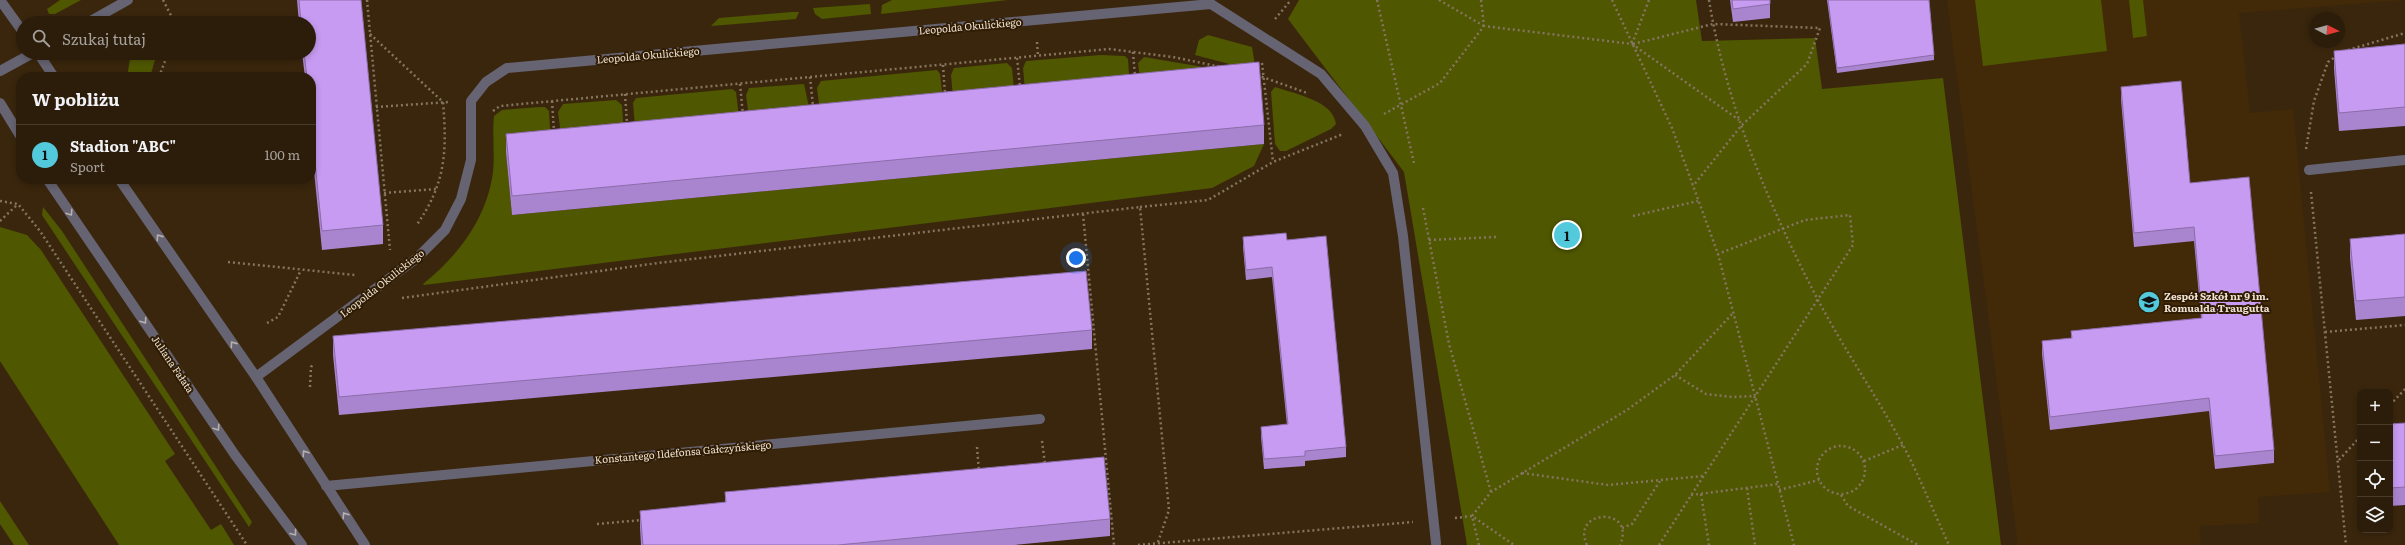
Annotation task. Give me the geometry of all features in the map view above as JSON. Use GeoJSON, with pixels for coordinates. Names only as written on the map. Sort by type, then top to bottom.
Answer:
{"type":"FeatureCollection","features":[{"type":"Feature","properties":{"kind":"street"},"geometry":{"type":"LineString","coordinates":[[0,0],[16,22]]}},
{"type":"Feature","properties":{"kind":"street"},"geometry":{"type":"LineString","coordinates":[[99,16],[128,0]]}},
{"type":"Feature","properties":{"kind":"street","name":"Leopolda Okulickiego"},"geometry":{"type":"LineString","coordinates":[[256,377],[417,258],[445,230],[461,199],[471,160],[471,101],[486,82],[507,68],[1211,4],[1260,37]]}},
{"type":"Feature","properties":{"kind":"street"},"geometry":{"type":"LineString","coordinates":[[1260,37],[1321,74],[1365,126],[1392,173],[1403,236],[1436,543]]}},
{"type":"Feature","properties":{"kind":"street"},"geometry":{"type":"LineString","coordinates":[[0,72],[21,60]]}},
{"type":"Feature","properties":{"kind":"street"},"geometry":{"type":"LineString","coordinates":[[43,60],[51,72]]}},
{"type":"Feature","properties":{"kind":"street"},"geometry":{"type":"LineString","coordinates":[[0,103],[16,128]]}},
{"type":"Feature","properties":{"kind":"street"},"geometry":{"type":"LineString","coordinates":[[2309,170],[2405,160]]}},
{"type":"Feature","properties":{"kind":"street","name":"Juliana Fałata"},"geometry":{"type":"LineString","coordinates":[[50,184],[235,455],[302,545]]}},
{"type":"Feature","properties":{"kind":"street"},"geometry":{"type":"LineString","coordinates":[[122,184],[256,377],[365,545]]}},
{"type":"Feature","properties":{"kind":"street","name":"Konstantego Ildefonsa Gałczyńskiego"},"geometry":{"type":"LineString","coordinates":[[326,486],[1040,419]]}},
{"type":"Feature","properties":{"kind":"path"},"geometry":{"type":"LineString","coordinates":[[163,0],[171,16]]}},
{"type":"Feature","properties":{"kind":"path"},"geometry":{"type":"LineString","coordinates":[[367,0],[390,255],[395,250]]}},
{"type":"Feature","properties":{"kind":"path"},"geometry":{"type":"LineString","coordinates":[[1273,162],[1260,37],[1291,0]]}},
{"type":"Feature","properties":{"kind":"path"},"geometry":{"type":"LineString","coordinates":[[1377,0],[1402,103],[1416,171]]}},
{"type":"Feature","properties":{"kind":"path"},"geometry":{"type":"LineString","coordinates":[[1439,0],[1484,26],[1632,44],[1713,24],[1820,28],[1807,64],[1741,126],[1693,186]]}},
{"type":"Feature","properties":{"kind":"path"},"geometry":{"type":"LineString","coordinates":[[397,299],[658,263],[1208,200],[1273,162],[1365,126],[1402,103],[1440,83],[1484,26],[1481,0]]}},
{"type":"Feature","properties":{"kind":"path"},"geometry":{"type":"LineString","coordinates":[[1612,0],[1672,128],[1718,254],[1794,545]]}},
{"type":"Feature","properties":{"kind":"path"},"geometry":{"type":"LineString","coordinates":[[1632,44],[1649,0]]}},
{"type":"Feature","properties":{"kind":"path"},"geometry":{"type":"LineString","coordinates":[[1709,0],[1713,24],[1739,120],[1783,228],[1818,301],[1903,445],[1948,545]]}},
{"type":"Feature","properties":{"kind":"path"},"geometry":{"type":"LineString","coordinates":[[369,33],[443,102],[446,142],[443,166],[431,205],[414,228]]}},
{"type":"Feature","properties":{"kind":"path"},"geometry":{"type":"LineString","coordinates":[[2346,50],[2405,33]]}},
{"type":"Feature","properties":{"kind":"path"},"geometry":{"type":"LineString","coordinates":[[1632,44],[1739,120]]}},
{"type":"Feature","properties":{"kind":"path"},"geometry":{"type":"LineString","coordinates":[[491,118],[493,111],[500,106],[1109,49],[1228,68]]}},
{"type":"Feature","properties":{"kind":"path"},"geometry":{"type":"LineString","coordinates":[[1132,52],[1135,79]]}},
{"type":"Feature","properties":{"kind":"path"},"geometry":{"type":"LineString","coordinates":[[2340,54],[2328,62],[2314,101],[2306,145],[2346,545]]}},
{"type":"Feature","properties":{"kind":"path"},"geometry":{"type":"LineString","coordinates":[[1017,58],[1020,88]]}},
{"type":"Feature","properties":{"kind":"path"},"geometry":{"type":"LineString","coordinates":[[161,72],[165,60]]}},
{"type":"Feature","properties":{"kind":"path"},"geometry":{"type":"LineString","coordinates":[[1207,64],[1207,71]]}},
{"type":"Feature","properties":{"kind":"path"},"geometry":{"type":"LineString","coordinates":[[943,65],[945,95]]}},
{"type":"Feature","properties":{"kind":"path"},"geometry":{"type":"LineString","coordinates":[[1249,73],[1264,76],[1308,93]]}},
{"type":"Feature","properties":{"kind":"path"},"geometry":{"type":"LineString","coordinates":[[810,77],[813,108]]}},
{"type":"Feature","properties":{"kind":"path"},"geometry":{"type":"LineString","coordinates":[[740,84],[743,122]]}},
{"type":"Feature","properties":{"kind":"path"},"geometry":{"type":"LineString","coordinates":[[625,94],[627,125]]}},
{"type":"Feature","properties":{"kind":"path"},"geometry":{"type":"LineString","coordinates":[[376,107],[471,101],[493,111]]}},
{"type":"Feature","properties":{"kind":"path"},"geometry":{"type":"LineString","coordinates":[[552,101],[554,140]]}},
{"type":"Feature","properties":{"kind":"path"},"geometry":{"type":"LineString","coordinates":[[384,193],[436,189]]}},
{"type":"Feature","properties":{"kind":"path"},"geometry":{"type":"LineString","coordinates":[[1633,216],[1698,201]]}},
{"type":"Feature","properties":{"kind":"path"},"geometry":{"type":"LineString","coordinates":[[0,202],[18,204],[40,231],[247,545]]}},
{"type":"Feature","properties":{"kind":"path"},"geometry":{"type":"LineString","coordinates":[[1422,202],[1449,344],[1491,492]]}},
{"type":"Feature","properties":{"kind":"path"},"geometry":{"type":"LineString","coordinates":[[0,221],[18,204]]}},
{"type":"Feature","properties":{"kind":"path"},"geometry":{"type":"LineString","coordinates":[[1140,207],[1169,510],[1157,544]]}},
{"type":"Feature","properties":{"kind":"path"},"geometry":{"type":"LineString","coordinates":[[1083,214],[1114,545]]}},
{"type":"Feature","properties":{"kind":"path"},"geometry":{"type":"LineString","coordinates":[[1659,545],[1853,245],[1850,214],[1805,220],[1718,254]]}},
{"type":"Feature","properties":{"kind":"path"},"geometry":{"type":"LineString","coordinates":[[1429,240],[1496,237]]}},
{"type":"Feature","properties":{"kind":"path"},"geometry":{"type":"LineString","coordinates":[[228,262],[356,275]]}},
{"type":"Feature","properties":{"kind":"path"},"geometry":{"type":"LineString","coordinates":[[267,323],[278,316],[302,270]]}},
{"type":"Feature","properties":{"kind":"path"},"geometry":{"type":"LineString","coordinates":[[1472,516],[1491,492],[1627,410],[1675,375],[1734,312]]}},
{"type":"Feature","properties":{"kind":"path"},"geometry":{"type":"LineString","coordinates":[[2325,332],[2405,325]]}},
{"type":"Feature","properties":{"kind":"path"},"geometry":{"type":"LineString","coordinates":[[310,387],[311,367],[315,362]]}},
{"type":"Feature","properties":{"kind":"path"},"geometry":{"type":"LineString","coordinates":[[1675,375],[1706,394],[1732,397],[1755,396]]}},
{"type":"Feature","properties":{"kind":"path"},"geometry":{"type":"LineString","coordinates":[[2393,402],[2405,389]]}},
{"type":"Feature","properties":{"kind":"path"},"geometry":{"type":"LineString","coordinates":[[1040,419],[1045,466]]}},
{"type":"Feature","properties":{"kind":"path"},"geometry":{"type":"LineString","coordinates":[[974,426],[980,480]]}},
{"type":"Feature","properties":{"kind":"path"},"geometry":{"type":"LineString","coordinates":[[2338,460],[2357,440]]}},
{"type":"Feature","properties":{"kind":"path"},"geometry":{"type":"LineString","coordinates":[[1864,461],[1903,445]]}},
{"type":"Feature","properties":{"kind":"path"},"geometry":{"type":"LineString","coordinates":[[1832,447],[1850,447],[1861,454],[1864,461],[1865,475],[1861,486],[1851,492],[1841,495],[1829,492],[1819,480],[1817,474],[1817,463],[1823,453],[1832,447]]}},
{"type":"Feature","properties":{"kind":"path"},"geometry":{"type":"LineString","coordinates":[[1100,469],[1107,469]]}},
{"type":"Feature","properties":{"kind":"path"},"geometry":{"type":"LineString","coordinates":[[1521,473],[1608,485],[1704,476]]}},
{"type":"Feature","properties":{"kind":"path"},"geometry":{"type":"LineString","coordinates":[[1622,528],[1632,524],[1661,480]]}},
{"type":"Feature","properties":{"kind":"path"},"geometry":{"type":"LineString","coordinates":[[1780,490],[1819,480]]}},
{"type":"Feature","properties":{"kind":"path"},"geometry":{"type":"LineString","coordinates":[[1691,495],[1778,484]]}},
{"type":"Feature","properties":{"kind":"path"},"geometry":{"type":"LineString","coordinates":[[1747,488],[1755,545]]}},
{"type":"Feature","properties":{"kind":"path"},"geometry":{"type":"LineString","coordinates":[[1701,494],[1709,545]]}},
{"type":"Feature","properties":{"kind":"path"},"geometry":{"type":"LineString","coordinates":[[1841,495],[1848,506],[1918,545]]}},
{"type":"Feature","properties":{"kind":"path"},"geometry":{"type":"LineString","coordinates":[[1472,516],[1479,545]]}},
{"type":"Feature","properties":{"kind":"path"},"geometry":{"type":"LineString","coordinates":[[1138,545],[1472,516],[1514,545]]}},
{"type":"Feature","properties":{"kind":"path"},"geometry":{"type":"LineString","coordinates":[[1587,545],[1584,536],[1586,528],[1590,521],[1598,516],[1612,518],[1622,528],[1623,537],[1620,545]]}},
{"type":"Feature","properties":{"kind":"path"},"geometry":{"type":"LineString","coordinates":[[597,524],[649,520]]}},
{"type":"Feature","properties":{"kind":"shaded area","name":"Zespół Szkół nr 9 im. Romualda Traugutta"},"geometry":{"type":"Polygon","coordinates":[[[1947,0],[2405,0],[2239,13],[2250,113],[2293,109],[2330,492],[2258,497],[2259,523],[2199,526],[2201,545],[2018,545],[1947,0]]]}},
{"type":"Feature","properties":{"kind":"green space"},"geometry":{"type":"Polygon","coordinates":[[[60,0],[81,0],[55,14],[49,14],[47,9],[60,0]]]}},
{"type":"Feature","properties":{"kind":"green space"},"geometry":{"type":"Polygon","coordinates":[[[892,0],[1008,0],[881,14],[882,5],[892,0]]]}},
{"type":"Feature","properties":{"kind":"green space"},"geometry":{"type":"Polygon","coordinates":[[[1299,0],[1696,0],[1702,41],[1815,38],[1822,89],[1943,78],[2001,545],[1467,545],[1404,172],[1288,19],[1299,0]]]}},
{"type":"Feature","properties":{"kind":"green space"},"geometry":{"type":"Polygon","coordinates":[[[1975,0],[2101,0],[2107,51],[1983,66],[1975,0]]]}},
{"type":"Feature","properties":{"kind":"green space"},"geometry":{"type":"Polygon","coordinates":[[[2129,0],[2143,0],[2147,36],[2133,38],[2129,0]]]}},
{"type":"Feature","properties":{"kind":"green space"},"geometry":{"type":"Polygon","coordinates":[[[870,4],[871,14],[822,19],[815,14],[813,8],[870,4]]]}},
{"type":"Feature","properties":{"kind":"green space"},"geometry":{"type":"Polygon","coordinates":[[[799,12],[796,19],[711,26],[719,18],[799,12]]]}},
{"type":"Feature","properties":{"kind":"green space"},"geometry":{"type":"Polygon","coordinates":[[[1208,35],[1252,47],[1256,71],[1195,55],[1199,40],[1208,35]]]}},
{"type":"Feature","properties":{"kind":"green space"},"geometry":{"type":"Polygon","coordinates":[[[1101,55],[1125,56],[1128,59],[1130,88],[1026,101],[1023,68],[1026,61],[1101,55]]]}},
{"type":"Feature","properties":{"kind":"green space"},"geometry":{"type":"Polygon","coordinates":[[[1144,57],[1203,67],[1202,79],[1141,87],[1138,63],[1144,57]]]}},
{"type":"Feature","properties":{"kind":"green space"},"geometry":{"type":"Polygon","coordinates":[[[130,60],[155,60],[151,72],[128,72],[130,60]]]}},
{"type":"Feature","properties":{"kind":"green space"},"geometry":{"type":"Polygon","coordinates":[[[1007,63],[1012,68],[1015,101],[954,108],[951,75],[954,68],[1007,63]]]}},
{"type":"Feature","properties":{"kind":"green space"},"geometry":{"type":"Polygon","coordinates":[[[937,70],[940,74],[944,108],[821,120],[817,88],[821,81],[937,70]]]}},
{"type":"Feature","properties":{"kind":"green space"},"geometry":{"type":"Polygon","coordinates":[[[804,84],[812,121],[750,126],[746,95],[749,88],[804,84]]]}},
{"type":"Feature","properties":{"kind":"green space"},"geometry":{"type":"Polygon","coordinates":[[[1275,87],[1312,99],[1328,109],[1336,124],[1331,129],[1286,151],[1280,151],[1275,144],[1271,92],[1275,87]]]}},
{"type":"Feature","properties":{"kind":"green space"},"geometry":{"type":"Polygon","coordinates":[[[732,89],[736,92],[740,126],[636,138],[633,103],[636,98],[732,89]]]}},
{"type":"Feature","properties":{"kind":"green space"},"geometry":{"type":"Polygon","coordinates":[[[616,100],[622,105],[624,137],[562,143],[558,112],[563,104],[616,100]]]}},
{"type":"Feature","properties":{"kind":"green space"},"geometry":{"type":"Polygon","coordinates":[[[545,107],[549,111],[551,145],[506,153],[512,215],[1264,144],[1254,166],[1212,188],[424,285],[423,284],[448,261],[469,235],[484,205],[490,189],[493,172],[494,116],[502,110],[545,107]]]}},
{"type":"Feature","properties":{"kind":"green space"},"geometry":{"type":"Polygon","coordinates":[[[43,207],[62,231],[252,522],[249,527],[42,215],[43,207]]]}},
{"type":"Feature","properties":{"kind":"green space"},"geometry":{"type":"Polygon","coordinates":[[[0,227],[27,235],[41,250],[175,454],[165,461],[211,530],[221,524],[234,545],[119,545],[0,361],[0,227]]]}},
{"type":"Feature","properties":{"kind":"green space"},"geometry":{"type":"Polygon","coordinates":[[[0,501],[29,545],[14,545],[0,524],[0,501]]]}},
{"type":"Feature","properties":{"kind":"building"},"geometry":{"type":"Polygon","coordinates":[[[299,0],[361,0],[383,225],[322,231],[316,172],[316,72],[306,72],[305,60],[316,60],[316,16],[300,16],[299,0]]]}},
{"type":"Feature","properties":{"kind":"building"},"geometry":{"type":"Polygon","coordinates":[[[1732,0],[1770,0],[1770,4],[1733,9],[1732,0]]]}},
{"type":"Feature","properties":{"kind":"building"},"geometry":{"type":"Polygon","coordinates":[[[1828,0],[1929,0],[1934,55],[1837,68],[1828,0]]]}},
{"type":"Feature","properties":{"kind":"building"},"geometry":{"type":"Polygon","coordinates":[[[2405,44],[2405,107],[2339,113],[2334,51],[2405,44]]]}},
{"type":"Feature","properties":{"kind":"building"},"geometry":{"type":"Polygon","coordinates":[[[1259,62],[1264,125],[512,196],[506,134],[1259,62]]]}},
{"type":"Feature","properties":{"kind":"building"},"geometry":{"type":"Polygon","coordinates":[[[2181,81],[2190,183],[2249,177],[2274,450],[2215,456],[2209,398],[2050,417],[2042,341],[2072,338],[2071,331],[2202,318],[2194,227],[2134,233],[2121,87],[2181,81]]]}},
{"type":"Feature","properties":{"kind":"building"},"geometry":{"type":"Polygon","coordinates":[[[1286,233],[1287,240],[1326,236],[1346,447],[1305,451],[1305,456],[1264,459],[1261,427],[1288,424],[1272,267],[1246,270],[1243,237],[1286,233]]]}},
{"type":"Feature","properties":{"kind":"building"},"geometry":{"type":"Polygon","coordinates":[[[2405,234],[2405,297],[2356,301],[2350,239],[2405,234]]]}},
{"type":"Feature","properties":{"kind":"building"},"geometry":{"type":"Polygon","coordinates":[[[1086,271],[1092,330],[339,397],[333,336],[1086,271]]]}},
{"type":"Feature","properties":{"kind":"building"},"geometry":{"type":"Polygon","coordinates":[[[2405,423],[2405,487],[2393,488],[2393,424],[2405,423]]]}},
{"type":"Feature","properties":{"kind":"building"},"geometry":{"type":"Polygon","coordinates":[[[1104,457],[1110,519],[838,545],[643,545],[640,511],[726,502],[725,492],[1104,457]]]}},
{"type":"Feature","properties":{"kind":"place","name":"Stadion \"ABC\""},"geometry":{"type":"Point","coordinates":[1567,235]}},
{"type":"Feature","properties":{"kind":"place","name":"Zespół Szkół nr 9 im. Romualda Traugutta"},"geometry":{"type":"Point","coordinates":[2149,302]}}]}
